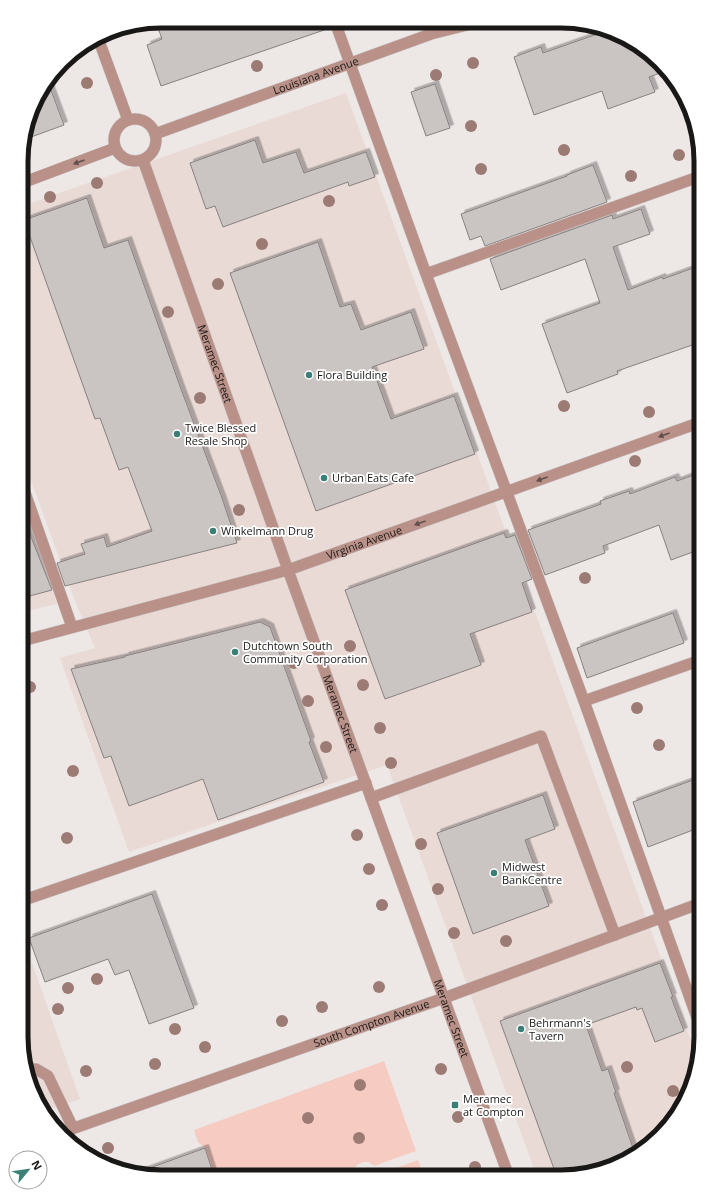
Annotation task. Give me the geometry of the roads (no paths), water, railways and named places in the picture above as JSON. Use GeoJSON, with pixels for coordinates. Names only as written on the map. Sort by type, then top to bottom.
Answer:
{"type":"FeatureCollection","features":[{"type":"Feature","properties":{"kind":"street"},"geometry":{"type":"LineString","coordinates":[[337,28],[426,274],[584,701],[694,1009]]}},
{"type":"Feature","properties":{"kind":"street","name":"Louisiana Avenue"},"geometry":{"type":"LineString","coordinates":[[155,134],[431,34],[455,28]]}},
{"type":"Feature","properties":{"kind":"street"},"geometry":{"type":"LineString","coordinates":[[100,43],[128,120]]}},
{"type":"Feature","properties":{"kind":"street"},"geometry":{"type":"LineString","coordinates":[[134,119],[147,123],[155,134],[155,146],[148,157],[143,160],[136,161],[124,158],[116,148],[114,135],[122,124],[128,120],[134,119]]}},
{"type":"Feature","properties":{"kind":"street"},"geometry":{"type":"LineString","coordinates":[[28,181],[116,148]]}},
{"type":"Feature","properties":{"kind":"street","name":"Meramec Street"},"geometry":{"type":"LineString","coordinates":[[143,160],[288,570],[506,1170]]}},
{"type":"Feature","properties":{"kind":"street"},"geometry":{"type":"LineString","coordinates":[[426,274],[694,178]]}},
{"type":"Feature","properties":{"kind":"street","name":"Virginia Avenue"},"geometry":{"type":"LineString","coordinates":[[28,639],[288,570],[694,425]]}},
{"type":"Feature","properties":{"kind":"street"},"geometry":{"type":"LineString","coordinates":[[28,501],[72,627]]}},
{"type":"Feature","properties":{"kind":"street"},"geometry":{"type":"LineString","coordinates":[[584,701],[694,662]]}},
{"type":"Feature","properties":{"kind":"street"},"geometry":{"type":"LineString","coordinates":[[371,798],[541,736],[615,935]]}},
{"type":"Feature","properties":{"kind":"street"},"geometry":{"type":"LineString","coordinates":[[28,899],[366,784]]}},
{"type":"Feature","properties":{"kind":"street","name":"South Compton Avenue"},"geometry":{"type":"LineString","coordinates":[[68,1130],[444,998],[694,906]]}},
{"type":"Feature","properties":{"kind":"street"},"geometry":{"type":"LineString","coordinates":[[33,1069],[36,1069],[48,1076],[68,1130]]}},
{"type":"Feature","properties":{"kind":"place","name":"Flora Building"},"geometry":{"type":"Point","coordinates":[309,375]}},
{"type":"Feature","properties":{"kind":"place","name":"Twice Blessed Resale Shop"},"geometry":{"type":"Point","coordinates":[177,434]}},
{"type":"Feature","properties":{"kind":"place","name":"Urban Eats Cafe"},"geometry":{"type":"Point","coordinates":[324,478]}},
{"type":"Feature","properties":{"kind":"place","name":"Winkelmann Drug"},"geometry":{"type":"Point","coordinates":[213,531]}},
{"type":"Feature","properties":{"kind":"place","name":"Dutchtown South Community Corporation"},"geometry":{"type":"Point","coordinates":[235,652]}},
{"type":"Feature","properties":{"kind":"place","name":"Midwest BankCentre"},"geometry":{"type":"Point","coordinates":[494,873]}},
{"type":"Feature","properties":{"kind":"place","name":"Behrmann's Tavern"},"geometry":{"type":"Point","coordinates":[521,1029]}},
{"type":"Feature","properties":{"kind":"place","name":"Meramec at Compton"},"geometry":{"type":"Point","coordinates":[455,1105]}}]}
